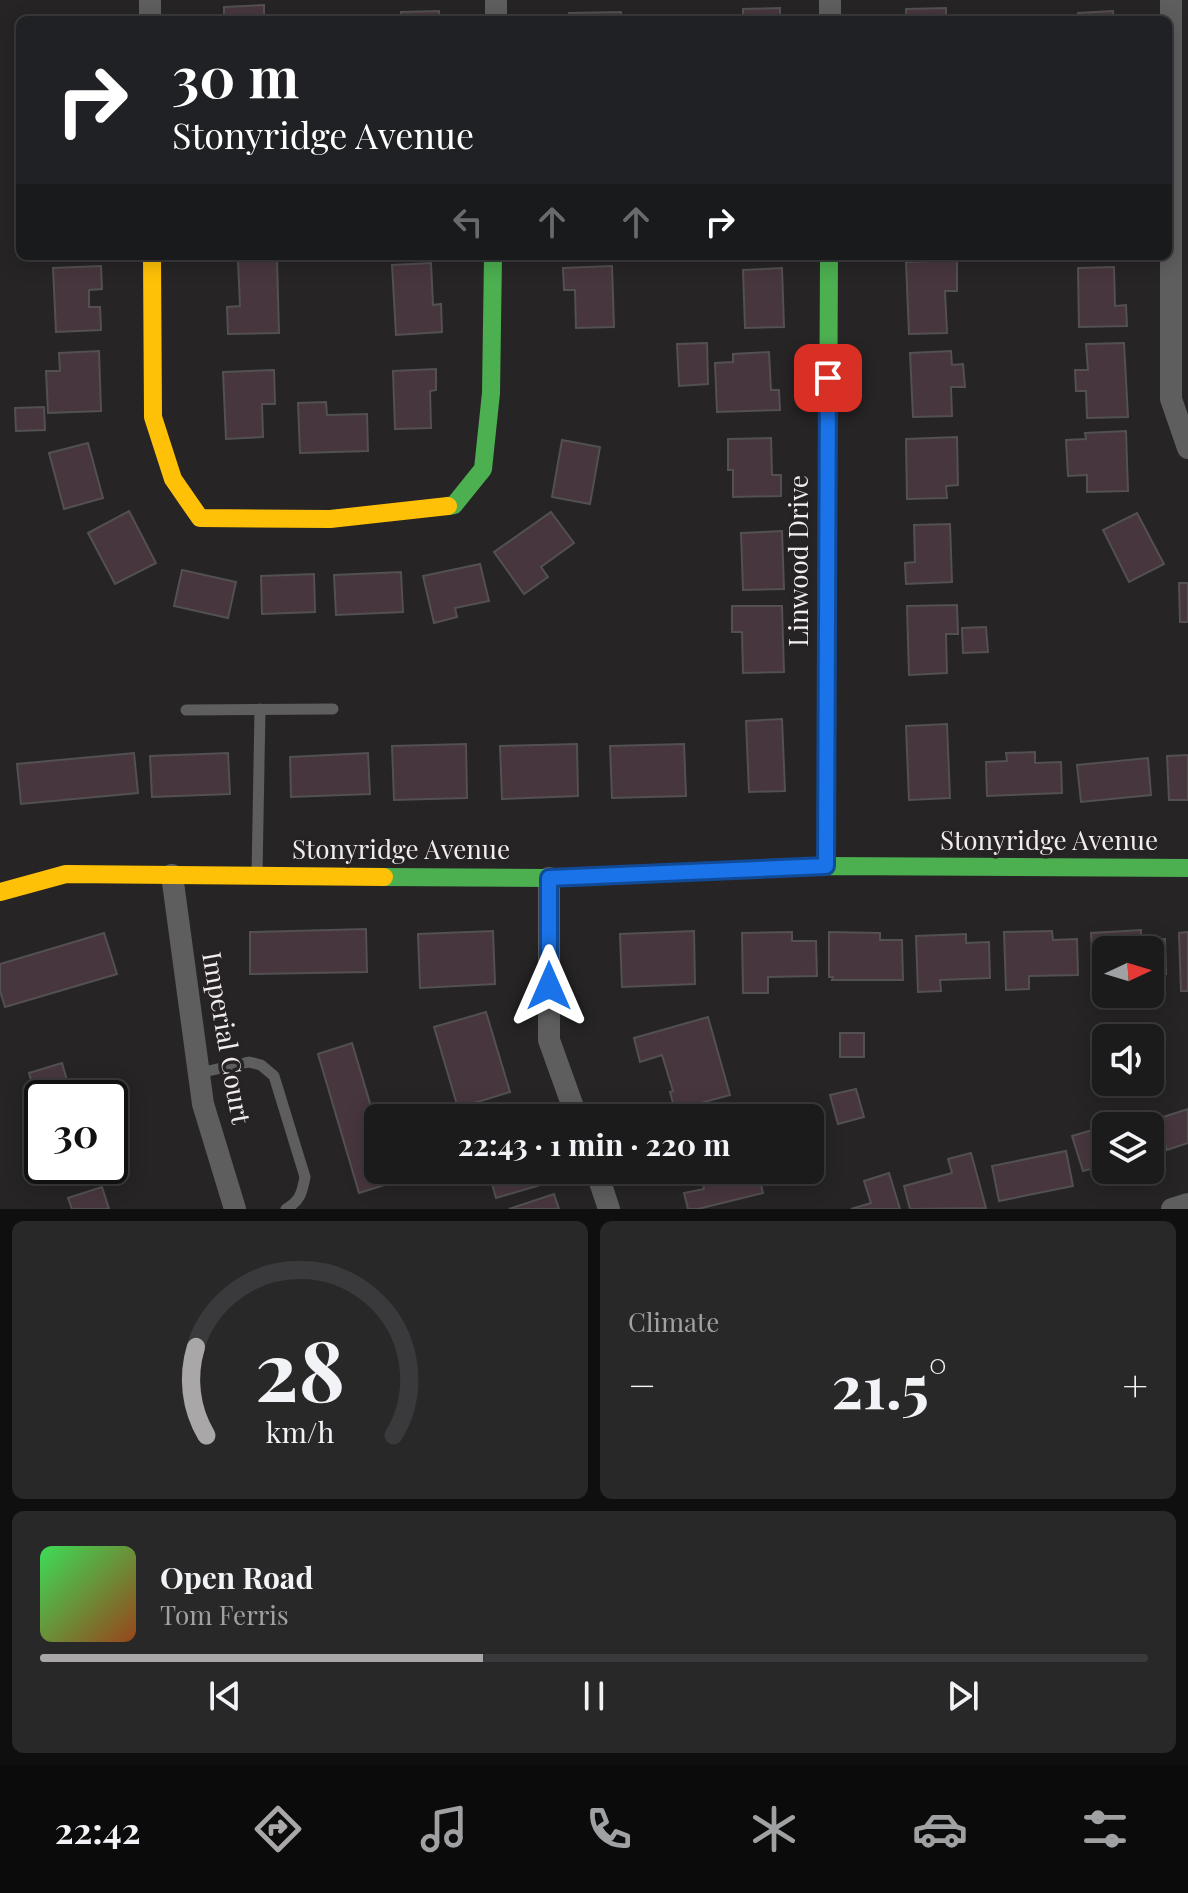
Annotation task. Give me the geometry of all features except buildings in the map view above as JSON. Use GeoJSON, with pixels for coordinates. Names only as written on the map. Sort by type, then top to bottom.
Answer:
{"type":"FeatureCollection","features":[{"type":"Feature","properties":{"kind":"street"},"geometry":{"type":"LineString","coordinates":[[152,260],[153,417],[173,479],[200,518],[330,519],[454,505],[483,469],[491,393],[493,260]]}},
{"type":"Feature","properties":{"kind":"street","name":"Linwood Drive"},"geometry":{"type":"LineString","coordinates":[[826,866],[829,260]]}},
{"type":"Feature","properties":{"kind":"street"},"geometry":{"type":"LineString","coordinates":[[1171,260],[1171,399],[1188,448]]}},
{"type":"Feature","properties":{"kind":"street","name":"Stonyridge Avenue"},"geometry":{"type":"LineString","coordinates":[[0,892],[66,874],[549,878],[826,866],[1188,868]]}},
{"type":"Feature","properties":{"kind":"street","name":"Imperial Court"},"geometry":{"type":"LineString","coordinates":[[172,875],[203,1104],[235,1209]]}},
{"type":"Feature","properties":{"kind":"street"},"geometry":{"type":"LineString","coordinates":[[549,878],[549,1040],[572,1104]]}},
{"type":"Feature","properties":{"kind":"street"},"geometry":{"type":"LineString","coordinates":[[601,1184],[609,1209]]}},
{"type":"Feature","properties":{"kind":"street"},"geometry":{"type":"LineString","coordinates":[[1172,1209],[1188,1204]]}},
{"type":"Feature","properties":{"kind":"lane"},"geometry":{"type":"LineString","coordinates":[[257,875],[260,709]]}},
{"type":"Feature","properties":{"kind":"lane"},"geometry":{"type":"LineString","coordinates":[[186,710],[333,709]]}},
{"type":"Feature","properties":{"kind":"lane"},"geometry":{"type":"LineString","coordinates":[[199,1073],[249,1062],[261,1065],[274,1076],[305,1177],[303,1190],[295,1204],[286,1209]]}},
{"type":"Feature","properties":{"kind":"traffic: fast"},"geometry":{"type":"LineString","coordinates":[[448,506],[454,505],[483,469],[491,393],[493,260]]}},
{"type":"Feature","properties":{"kind":"traffic: fast"},"geometry":{"type":"LineString","coordinates":[[826,866],[829,260]]}},
{"type":"Feature","properties":{"kind":"traffic: fast"},"geometry":{"type":"LineString","coordinates":[[384,877],[549,878],[826,866],[1188,868]]}},
{"type":"Feature","properties":{"kind":"traffic: slow"},"geometry":{"type":"LineString","coordinates":[[152,260],[153,417],[173,479],[200,518],[330,519],[448,506]]}},
{"type":"Feature","properties":{"kind":"traffic: slow"},"geometry":{"type":"LineString","coordinates":[[0,892],[66,874],[384,877]]}},
{"type":"Feature","properties":{"kind":"route"},"geometry":{"type":"LineString","coordinates":[[549,986],[549,878],[826,866],[828,378]]}}]}
